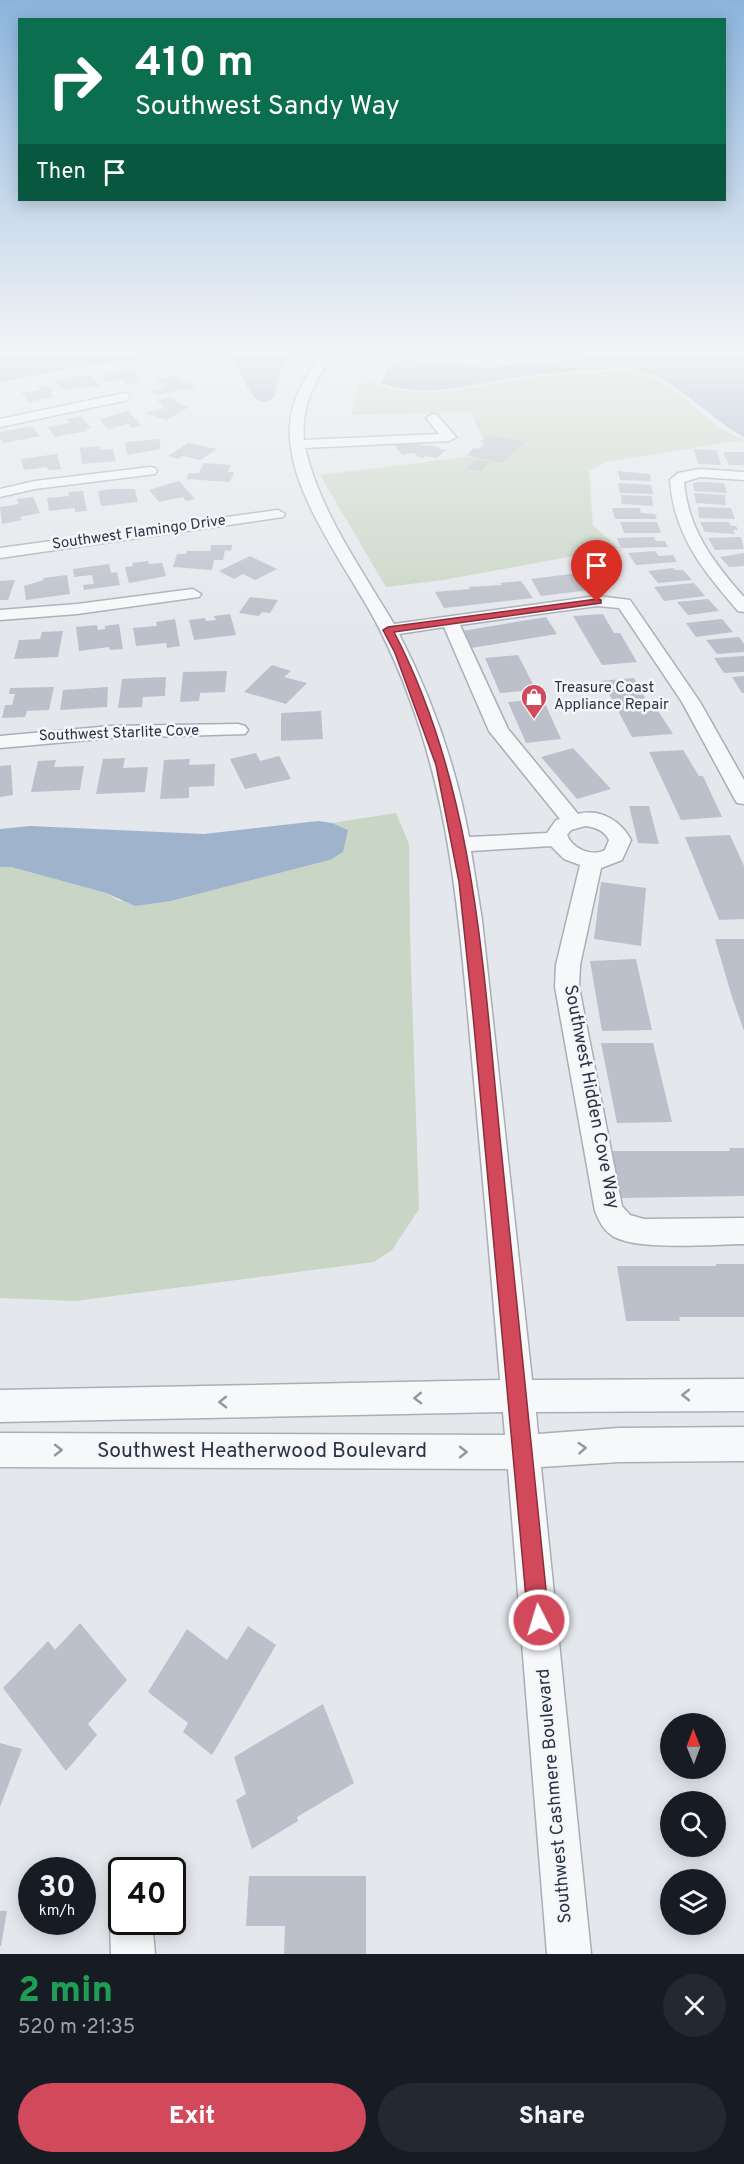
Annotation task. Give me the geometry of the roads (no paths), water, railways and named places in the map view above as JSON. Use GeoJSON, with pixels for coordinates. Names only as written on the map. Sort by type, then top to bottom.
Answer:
{"type":"FeatureCollection","features":[{"type":"Feature","properties":{"kind":"street","name":"Southwest Cashmere Boulevard"},"geometry":{"type":"LineString","coordinates":[[298,445],[312,495],[400,653],[442,765],[459,844],[471,920],[524,1452],[569,1954]]}},
{"type":"Feature","properties":{"kind":"street"},"geometry":{"type":"LineString","coordinates":[[0,493],[35,484],[150,471]]}},
{"type":"Feature","properties":{"kind":"street"},"geometry":{"type":"LineString","coordinates":[[744,476],[697,474],[682,476],[677,480],[677,492],[686,528],[697,551],[744,607]]}},
{"type":"Feature","properties":{"kind":"street","name":"Southwest Flamingo Drive"},"geometry":{"type":"LineString","coordinates":[[0,553],[278,514]]}},
{"type":"Feature","properties":{"kind":"street"},"geometry":{"type":"LineString","coordinates":[[0,615],[77,609],[193,594]]}},
{"type":"Feature","properties":{"kind":"street"},"geometry":{"type":"LineString","coordinates":[[388,630],[597,602],[624,603],[691,702],[744,798]]}},
{"type":"Feature","properties":{"kind":"street"},"geometry":{"type":"LineString","coordinates":[[450,621],[499,731],[572,820]]}},
{"type":"Feature","properties":{"kind":"street","name":"Southwest Starlite Cove"},"geometry":{"type":"LineString","coordinates":[[0,742],[111,732],[238,730]]}},
{"type":"Feature","properties":{"kind":"street"},"geometry":{"type":"LineString","coordinates":[[572,820],[596,820],[606,824],[619,835],[620,847],[609,857],[592,860],[576,857],[566,852],[556,839],[562,826],[572,820]]}},
{"type":"Feature","properties":{"kind":"street"},"geometry":{"type":"LineString","coordinates":[[459,844],[556,839]]}},
{"type":"Feature","properties":{"kind":"street","name":"Southwest Hidden Cove Way"},"geometry":{"type":"LineString","coordinates":[[592,860],[568,965],[567,987],[609,1211],[621,1226],[644,1232],[744,1231]]}},
{"type":"Feature","properties":{"kind":"street"},"geometry":{"type":"LineString","coordinates":[[0,1406],[518,1396],[744,1395]]}},
{"type":"Feature","properties":{"kind":"street","name":"Southwest Heatherwood Boulevard"},"geometry":{"type":"LineString","coordinates":[[0,1450],[524,1452],[619,1445],[744,1444]]}},
{"type":"Feature","properties":{"kind":"street"},"geometry":{"type":"LineString","coordinates":[[132,1935],[133,1954]]}},
{"type":"Feature","properties":{"kind":"water"},"geometry":{"type":"Polygon","coordinates":[[[318,821],[332,823],[348,830],[343,852],[330,860],[171,901],[135,906],[106,893],[11,867],[0,867],[0,829],[30,826],[204,834],[318,821]]]}},
{"type":"Feature","properties":{"kind":"place","name":"Treasure Coast Appliance Repair"},"geometry":{"type":"Point","coordinates":[534,720]}}]}
